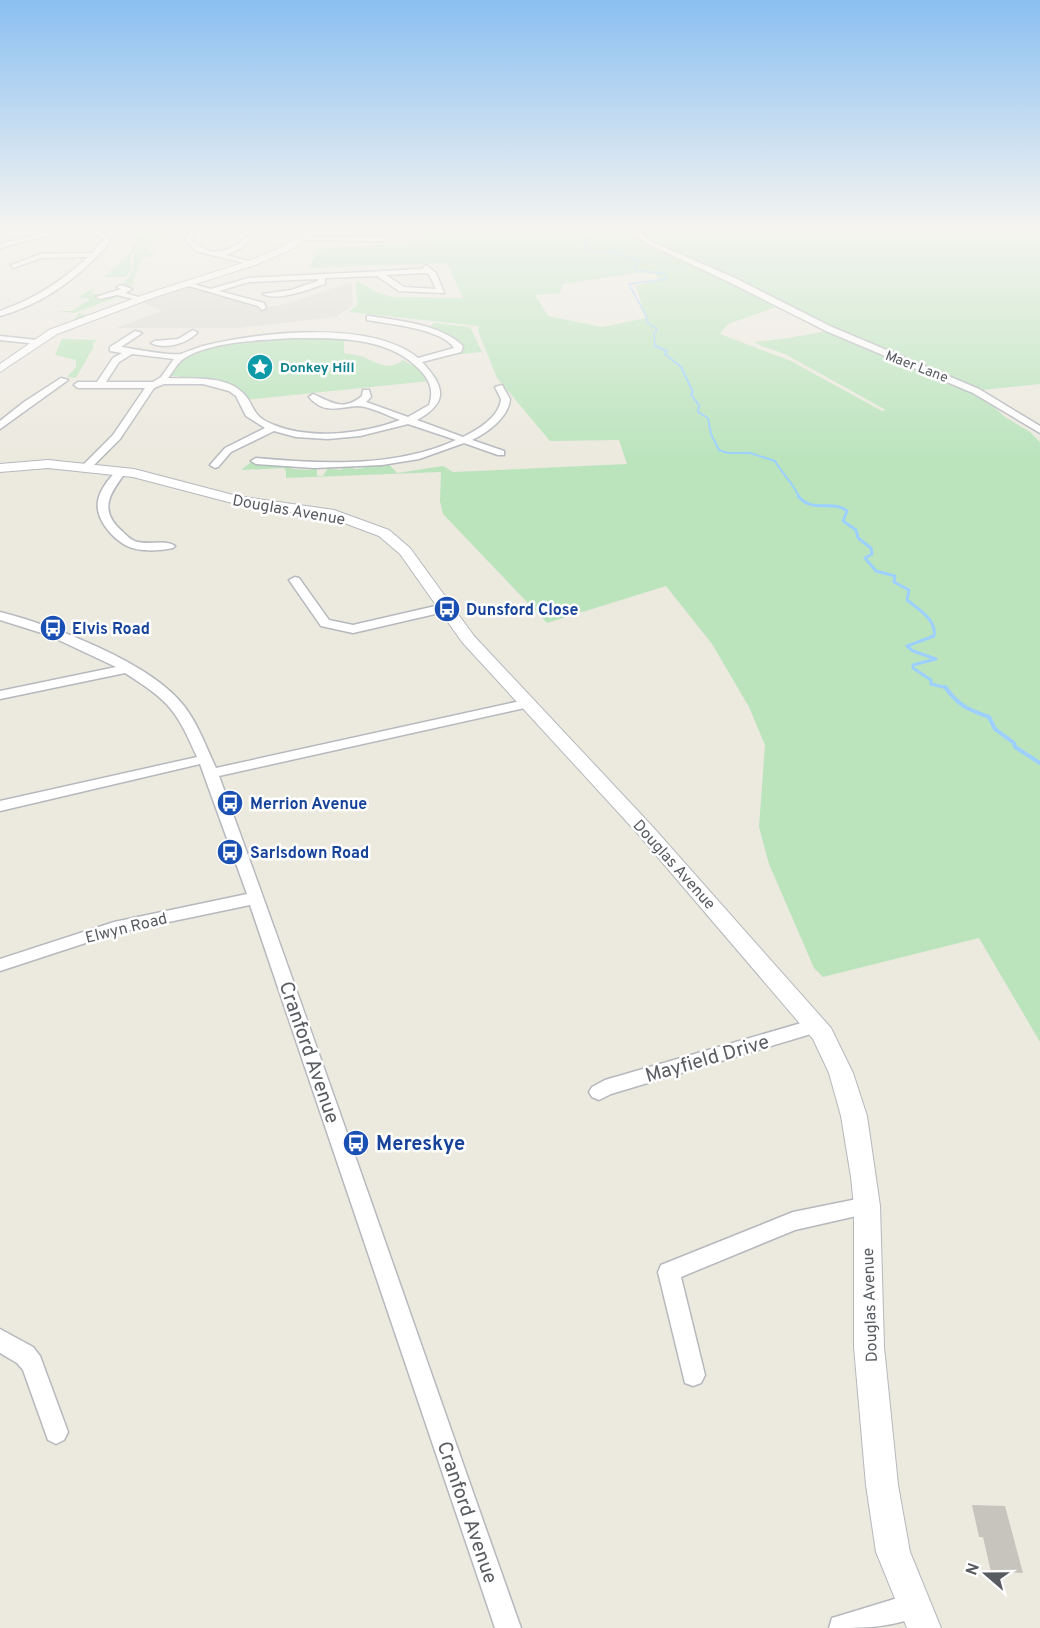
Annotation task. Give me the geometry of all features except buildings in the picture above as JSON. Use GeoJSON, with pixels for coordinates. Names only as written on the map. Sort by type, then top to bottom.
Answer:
{"type":"FeatureCollection","features":[{"type":"Feature","properties":{"kind":"street"},"geometry":{"type":"LineString","coordinates":[[0,314],[28,304]]}},
{"type":"Feature","properties":{"kind":"street"},"geometry":{"type":"LineString","coordinates":[[0,369],[53,332],[106,304]]}},
{"type":"Feature","properties":{"kind":"street"},"geometry":{"type":"LineString","coordinates":[[257,304],[262,308]]}},
{"type":"Feature","properties":{"kind":"street","name":"Maer Lane"},"geometry":{"type":"LineString","coordinates":[[779,304],[829,330],[976,391],[1040,430]]}},
{"type":"Feature","properties":{"kind":"street"},"geometry":{"type":"LineString","coordinates":[[370,318],[423,329],[451,340],[459,346],[458,350],[451,354],[417,361]]}},
{"type":"Feature","properties":{"kind":"street"},"geometry":{"type":"LineString","coordinates":[[140,352],[155,343],[166,332]]}},
{"type":"Feature","properties":{"kind":"street"},"geometry":{"type":"LineString","coordinates":[[155,343],[184,340],[193,332]]}},
{"type":"Feature","properties":{"kind":"street"},"geometry":{"type":"LineString","coordinates":[[113,349],[138,333]]}},
{"type":"Feature","properties":{"kind":"street"},"geometry":{"type":"LineString","coordinates":[[78,385],[151,385],[163,381],[202,382],[224,386],[237,392],[250,416],[273,428],[308,434],[351,434],[382,430],[410,421],[433,406],[437,390],[434,382],[417,361],[377,342],[333,334],[226,344],[202,349],[181,357],[163,381]]}},
{"type":"Feature","properties":{"kind":"street"},"geometry":{"type":"LineString","coordinates":[[0,338],[37,342]]}},
{"type":"Feature","properties":{"kind":"street"},"geometry":{"type":"LineString","coordinates":[[103,348],[181,357]]}},
{"type":"Feature","properties":{"kind":"street"},"geometry":{"type":"LineString","coordinates":[[100,385],[116,360],[129,351]]}},
{"type":"Feature","properties":{"kind":"street"},"geometry":{"type":"LineString","coordinates":[[0,426],[27,404],[64,380]]}},
{"type":"Feature","properties":{"kind":"street"},"geometry":{"type":"LineString","coordinates":[[85,468],[117,437],[151,385]]}},
{"type":"Feature","properties":{"kind":"street"},"geometry":{"type":"LineString","coordinates":[[256,461],[321,466],[359,464],[415,456],[464,440],[483,429],[503,411],[506,398],[499,387]]}},
{"type":"Feature","properties":{"kind":"street"},"geometry":{"type":"LineString","coordinates":[[313,397],[321,404],[344,406],[366,399],[366,392]]}},
{"type":"Feature","properties":{"kind":"street"},"geometry":{"type":"LineString","coordinates":[[359,403],[501,453]]}},
{"type":"Feature","properties":{"kind":"street"},"geometry":{"type":"LineString","coordinates":[[215,465],[228,450],[273,428]]}},
{"type":"Feature","properties":{"kind":"street","name":"Douglas Avenue"},"geometry":{"type":"LineString","coordinates":[[0,468],[33,464],[121,472],[236,500],[334,514],[384,533],[403,549],[444,608],[485,659],[529,703],[712,905],[823,1034],[841,1073],[854,1116],[867,1206],[869,1347],[882,1485],[893,1552],[919,1617]]}},
{"type":"Feature","properties":{"kind":"street"},"geometry":{"type":"LineString","coordinates":[[121,472],[111,484],[102,502],[102,512],[110,527],[133,545],[169,546]]}},
{"type":"Feature","properties":{"kind":"street"},"geometry":{"type":"LineString","coordinates":[[295,580],[325,623],[353,629],[444,608]]}},
{"type":"Feature","properties":{"kind":"street","name":"Cranford Avenue"},"geometry":{"type":"LineString","coordinates":[[0,616],[91,648],[164,692],[179,708],[208,766],[293,1001],[394,1302],[508,1628]]}},
{"type":"Feature","properties":{"kind":"street"},"geometry":{"type":"LineString","coordinates":[[0,695],[127,669]]}},
{"type":"Feature","properties":{"kind":"street"},"geometry":{"type":"LineString","coordinates":[[0,806],[529,703]]}},
{"type":"Feature","properties":{"kind":"street","name":"Elwyn Road"},"geometry":{"type":"LineString","coordinates":[[0,965],[114,928],[255,898]]}},
{"type":"Feature","properties":{"kind":"street","name":"Mayfield Drive"},"geometry":{"type":"LineString","coordinates":[[599,1092],[605,1088],[815,1026]]}},
{"type":"Feature","properties":{"kind":"street"},"geometry":{"type":"LineString","coordinates":[[693,1375],[669,1272],[793,1221],[867,1206]]}},
{"type":"Feature","properties":{"kind":"street"},"geometry":{"type":"LineString","coordinates":[[0,1340],[25,1355],[32,1364],[56,1432]]}},
{"type":"Feature","properties":{"kind":"street"},"geometry":{"type":"LineString","coordinates":[[842,1628],[919,1617]]}},
{"type":"Feature","properties":{"kind":"shaded area"},"geometry":{"type":"Polygon","coordinates":[[[147,304],[250,304],[264,308],[286,304],[353,305],[336,317],[239,328],[116,328],[162,311],[147,304]]]}},
{"type":"Feature","properties":{"kind":"green space"},"geometry":{"type":"Polygon","coordinates":[[[83,304],[99,304],[75,313],[56,311],[72,311],[83,304]]]}},
{"type":"Feature","properties":{"kind":"green space"},"geometry":{"type":"Polygon","coordinates":[[[541,304],[548,316],[602,327],[646,318],[642,304],[770,304],[776,307],[728,324],[720,334],[791,361],[882,411],[886,410],[785,354],[755,342],[827,331],[901,364],[981,395],[1005,417],[1030,432],[1040,442],[1040,1042],[979,938],[823,977],[814,968],[769,864],[759,827],[765,745],[749,707],[712,644],[666,586],[547,623],[443,514],[440,501],[441,472],[286,478],[284,468],[241,470],[251,462],[293,466],[292,469],[311,470],[312,467],[317,470],[317,476],[323,476],[328,468],[341,470],[342,467],[353,466],[354,469],[364,468],[363,465],[385,465],[384,463],[387,462],[397,473],[443,466],[453,472],[627,464],[619,440],[550,441],[497,378],[478,331],[479,326],[349,312],[357,305],[541,304]]]}},
{"type":"Feature","properties":{"kind":"green space"},"geometry":{"type":"Polygon","coordinates":[[[783,304],[1040,304],[1040,384],[982,390],[889,354],[783,304]]]}},
{"type":"Feature","properties":{"kind":"green space"},"geometry":{"type":"Polygon","coordinates":[[[79,313],[89,316],[73,321],[79,313]]]}},
{"type":"Feature","properties":{"kind":"green space"},"geometry":{"type":"Polygon","coordinates":[[[434,323],[470,327],[482,352],[452,355],[462,348],[428,329],[434,323]]]}},
{"type":"Feature","properties":{"kind":"green space"},"geometry":{"type":"Polygon","coordinates":[[[330,336],[344,338],[344,353],[362,356],[384,365],[393,365],[403,360],[411,365],[423,361],[439,380],[243,400],[241,392],[236,387],[176,380],[179,376],[171,376],[182,361],[212,348],[253,341],[330,336]]]}},
{"type":"Feature","properties":{"kind":"green space"},"geometry":{"type":"Polygon","coordinates":[[[62,339],[97,340],[92,344],[94,346],[76,378],[67,377],[76,367],[76,360],[55,355],[62,339]]]}},
{"type":"Feature","properties":{"kind":"waterway"},"geometry":{"type":"LineString","coordinates":[[640,304],[648,323],[657,329],[654,334],[655,347]]}},
{"type":"Feature","properties":{"kind":"waterway"},"geometry":{"type":"LineString","coordinates":[[655,346],[667,351],[665,354],[681,367],[693,392],[691,395],[699,405],[698,412],[708,418],[711,434],[719,450],[728,453],[750,453],[775,461],[799,497]]}},
{"type":"Feature","properties":{"kind":"waterway"},"geometry":{"type":"LineString","coordinates":[[799,497],[810,504],[835,506],[847,511],[843,521],[856,530],[858,538],[871,548],[872,554],[865,558],[876,571],[895,576],[894,582],[909,590],[907,600],[930,620],[934,636],[907,646],[913,651],[936,659],[913,665],[913,668],[931,680],[931,684],[946,688]]}},
{"type":"Feature","properties":{"kind":"waterway"},"geometry":{"type":"LineString","coordinates":[[946,688],[964,706],[989,717],[995,729],[1014,743],[1015,747],[1040,763]]}},
{"type":"Feature","properties":{"kind":"place","name":"Donkey Hill"},"geometry":{"type":"Point","coordinates":[260,367]}},
{"type":"Feature","properties":{"kind":"place","name":"Dunsford Close"},"geometry":{"type":"Point","coordinates":[447,609]}},
{"type":"Feature","properties":{"kind":"place","name":"Elvis Road"},"geometry":{"type":"Point","coordinates":[53,628]}},
{"type":"Feature","properties":{"kind":"place","name":"Merrion Avenue"},"geometry":{"type":"Point","coordinates":[230,803]}},
{"type":"Feature","properties":{"kind":"place","name":"Sarlsdown Road"},"geometry":{"type":"Point","coordinates":[230,852]}},
{"type":"Feature","properties":{"kind":"place","name":"Mereskye"},"geometry":{"type":"Point","coordinates":[356,1143]}}]}
